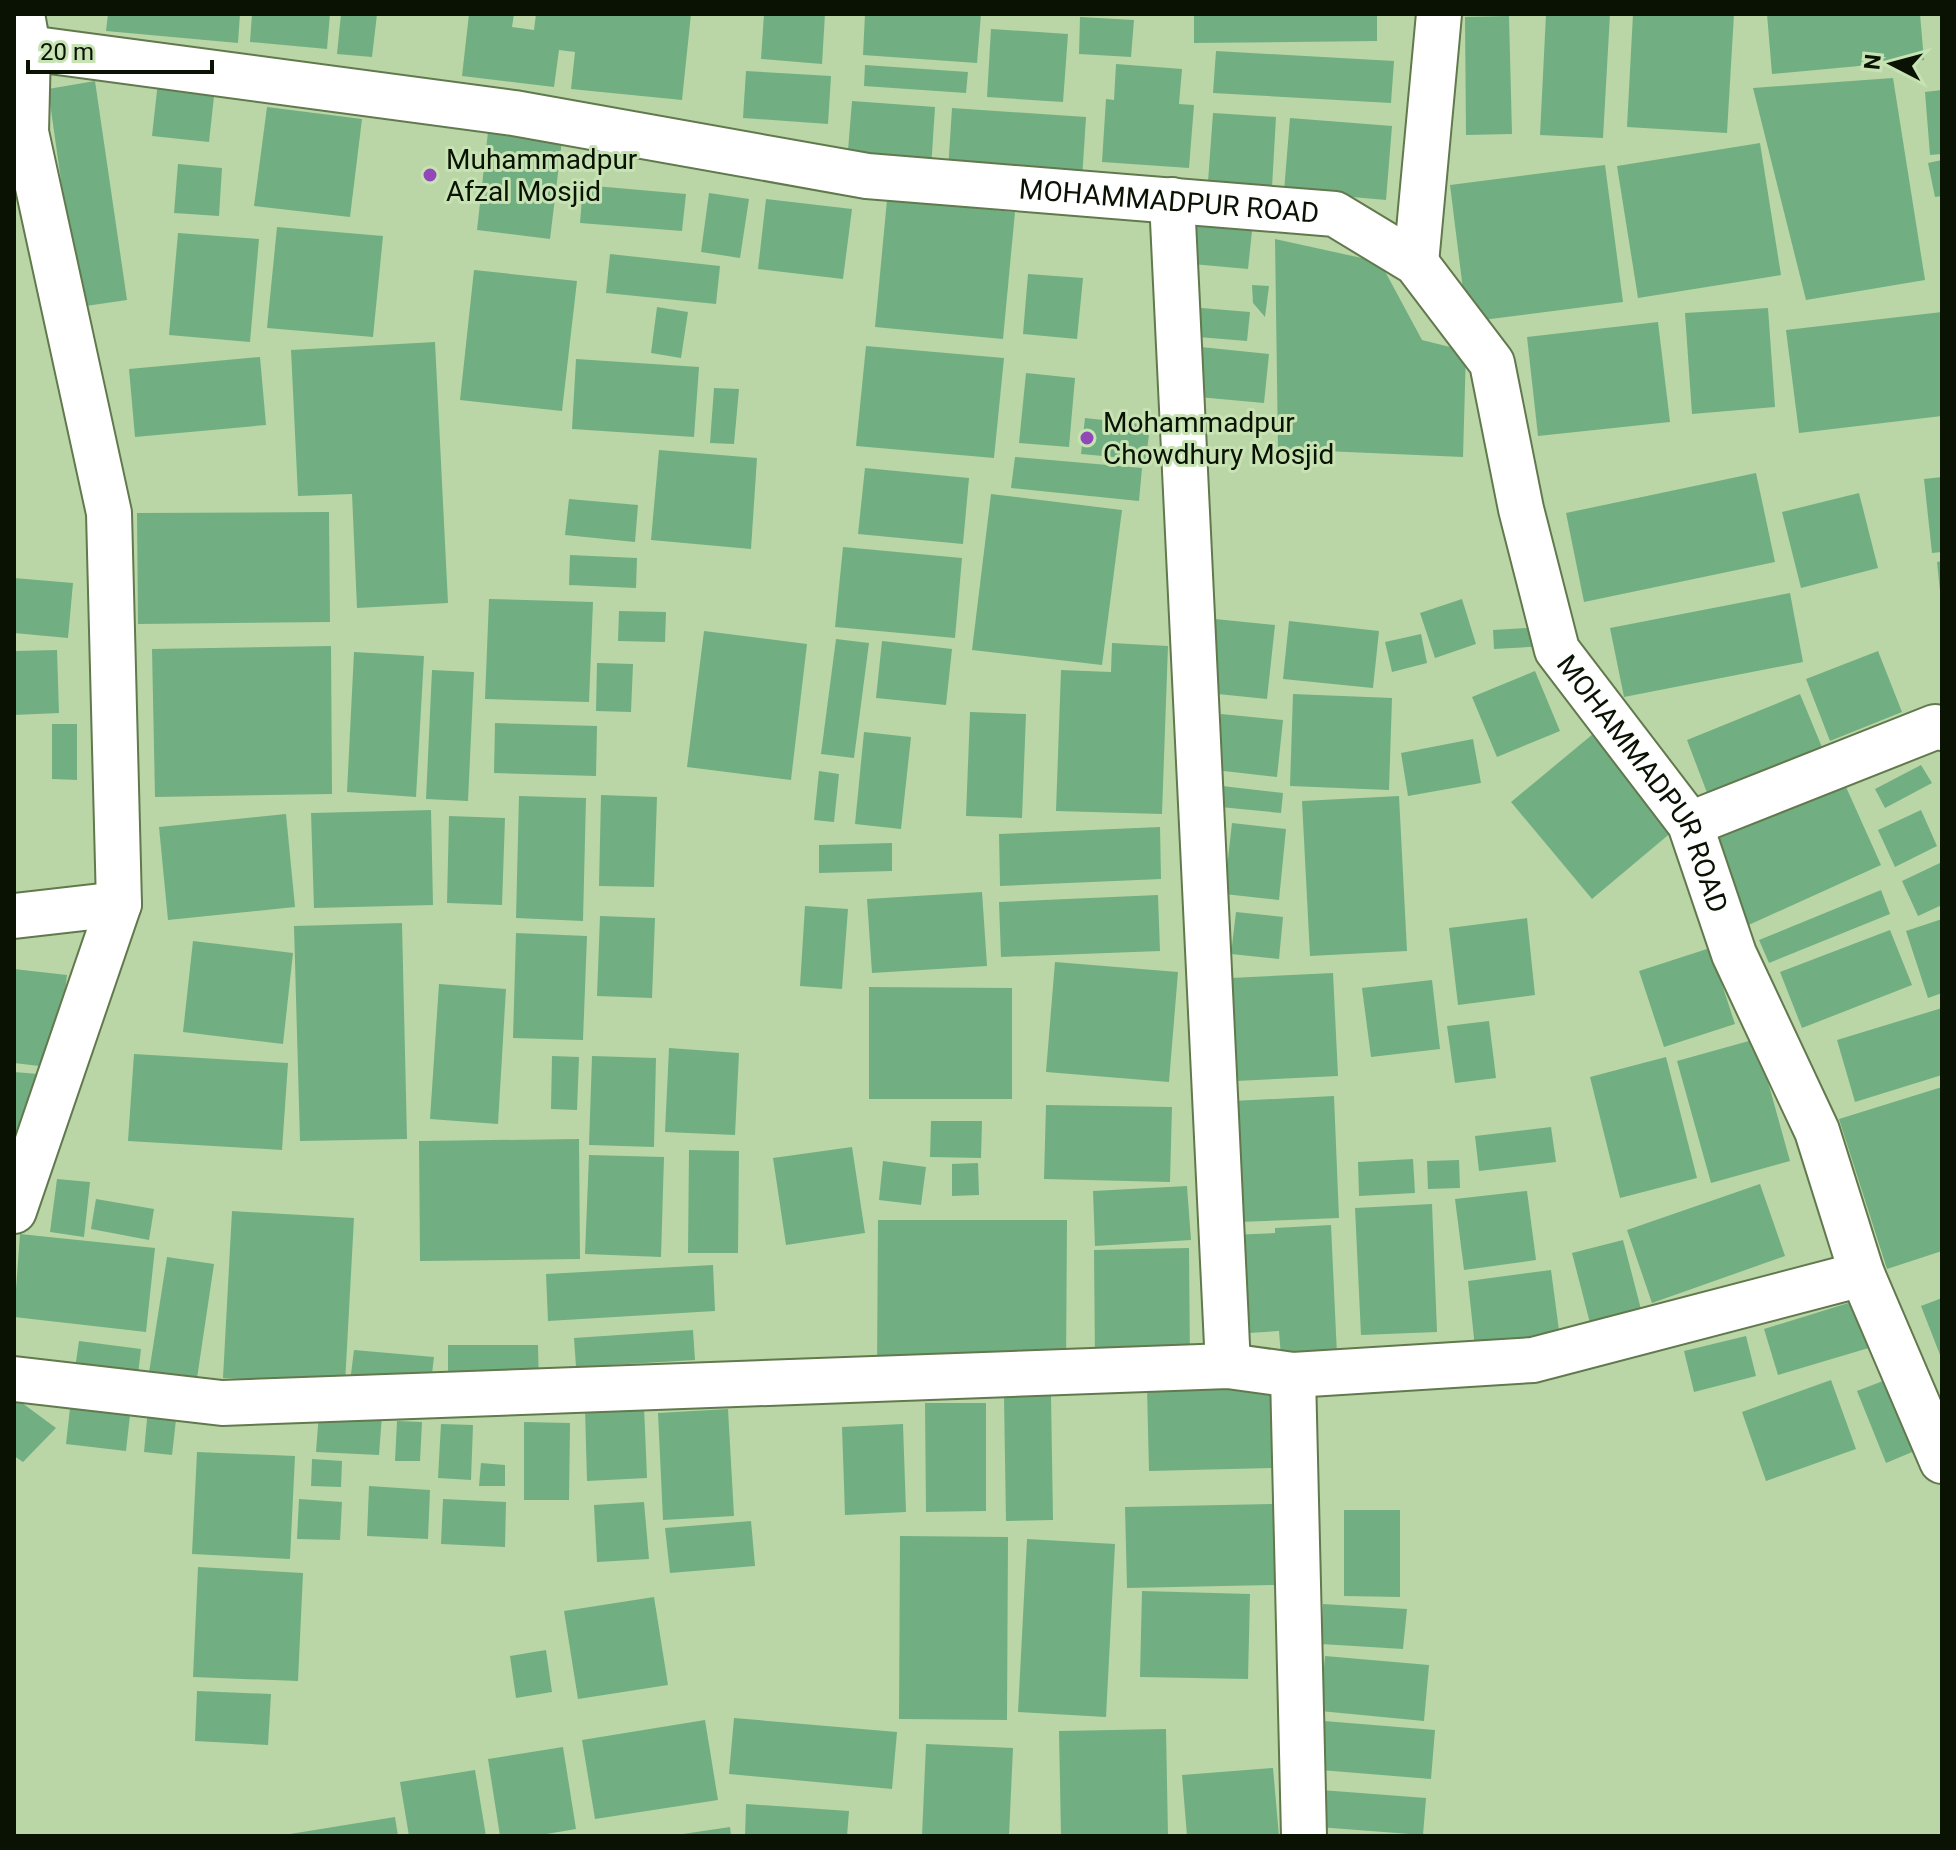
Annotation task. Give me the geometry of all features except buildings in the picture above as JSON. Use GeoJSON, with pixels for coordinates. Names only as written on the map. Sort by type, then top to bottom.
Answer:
{"type":"FeatureCollection","features":[{"type":"Feature","properties":{"kind":"street"},"geometry":{"type":"LineString","coordinates":[[1416,263],[1439,14]]}},
{"type":"Feature","properties":{"kind":"street"},"geometry":{"type":"LineString","coordinates":[[14,1211],[119,904],[109,513],[20,132],[25,31]]}},
{"type":"Feature","properties":{"kind":"street","name":"MOHAMMADPUR ROAD"},"geometry":{"type":"LineString","coordinates":[[25,31],[867,176],[1335,214],[1416,263],[1492,363],[1521,509],[1557,650],[1690,824],[1734,954],[1817,1131],[1862,1274],[1942,1461]]}},
{"type":"Feature","properties":{"kind":"street"},"geometry":{"type":"LineString","coordinates":[[1172,200],[1228,1366]]}},
{"type":"Feature","properties":{"kind":"street"},"geometry":{"type":"LineString","coordinates":[[1690,824],[1935,727],[1942,728]]}},
{"type":"Feature","properties":{"kind":"street"},"geometry":{"type":"LineString","coordinates":[[14,916],[119,904]]}},
{"type":"Feature","properties":{"kind":"street"},"geometry":{"type":"LineString","coordinates":[[14,1379],[222,1403],[1228,1366],[1293,1375],[1533,1360],[1862,1274]]}},
{"type":"Feature","properties":{"kind":"street"},"geometry":{"type":"LineString","coordinates":[[1293,1375],[1304,1836]]}},
{"type":"Feature","properties":{"kind":"place","name":"Muhammadpur Afzal Mosjid"},"geometry":{"type":"Point","coordinates":[430,175]}},
{"type":"Feature","properties":{"kind":"place","name":"Mohammadpur Chowdhury Mosjid"},"geometry":{"type":"Point","coordinates":[1087,438]}}]}
